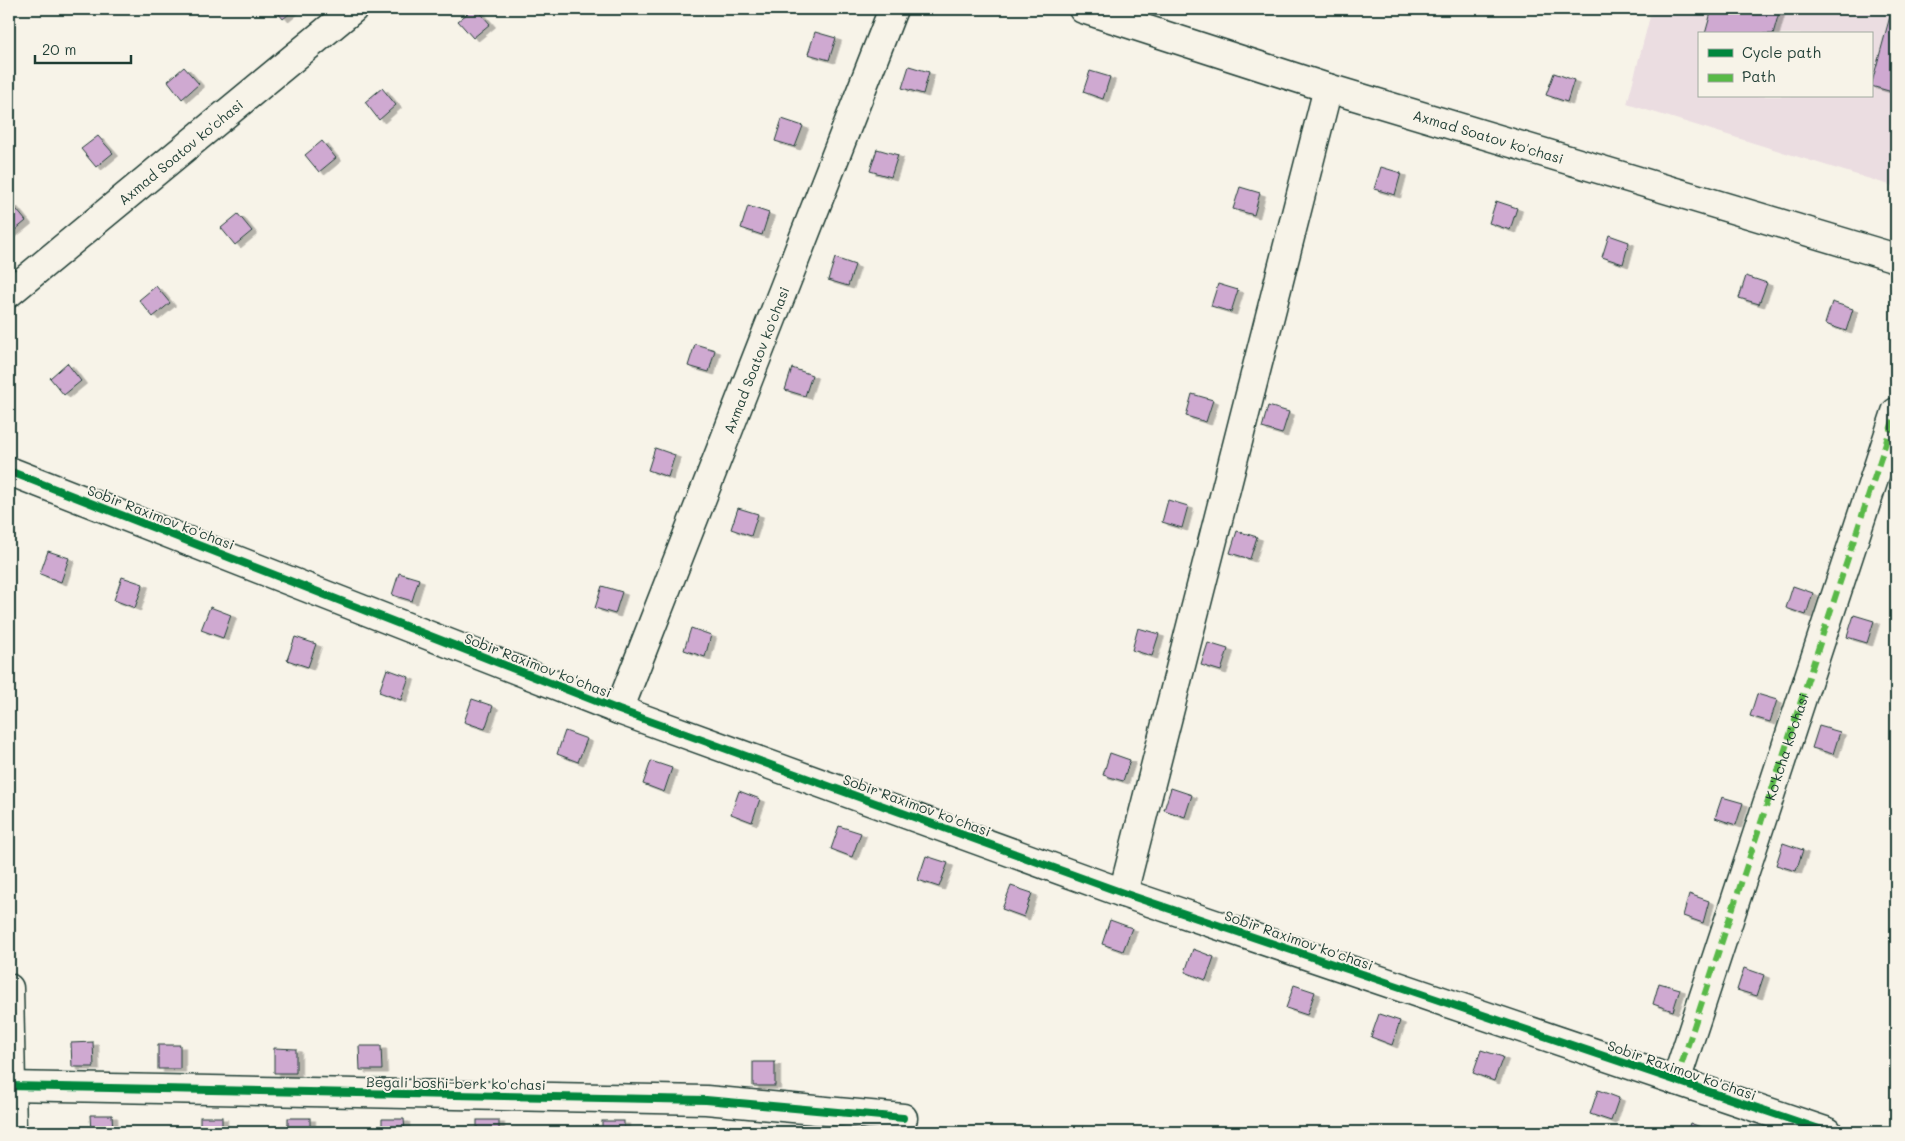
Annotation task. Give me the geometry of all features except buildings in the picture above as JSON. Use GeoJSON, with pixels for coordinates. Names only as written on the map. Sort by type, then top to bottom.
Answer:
{"type":"FeatureCollection","features":[{"type":"Feature","properties":{"kind":"street","name":"Axmad Soatov ko'chasi"},"geometry":{"type":"LineString","coordinates":[[9,293],[352,9]]}},
{"type":"Feature","properties":{"kind":"street","name":"Axmad Soatov ko'chasi"},"geometry":{"type":"LineString","coordinates":[[619,710],[893,9]]}},
{"type":"Feature","properties":{"kind":"street","name":"Axmad Soatov ko'chasi"},"geometry":{"type":"LineString","coordinates":[[1083,9],[1328,88],[1896,258]]}},
{"type":"Feature","properties":{"kind":"street"},"geometry":{"type":"LineString","coordinates":[[1123,893],[1328,88]]}},
{"type":"Feature","properties":{"kind":"street","name":"Ko'kcha ko'chasi"},"geometry":{"type":"LineString","coordinates":[[1676,1081],[1896,412]]}},
{"type":"Feature","properties":{"kind":"street","name":"Sobir Raximov ko'chasi"},"geometry":{"type":"LineString","coordinates":[[9,471],[619,710],[1123,893],[1828,1132]]}},
{"type":"Feature","properties":{"kind":"street"},"geometry":{"type":"LineString","coordinates":[[9,988],[12,1132]]}},
{"type":"Feature","properties":{"kind":"street","name":"Begali boshi-berk ko'chasi"},"geometry":{"type":"LineString","coordinates":[[10,1086],[706,1100],[903,1118]]}},
{"type":"Feature","properties":{"kind":"shaded area"},"geometry":{"type":"Polygon","coordinates":[[[1652,9],[1896,9],[1896,187],[1627,104],[1652,9]]]}},
{"type":"Feature","properties":{"kind":"marked path"},"geometry":{"type":"LineString","coordinates":[[1676,1081],[1896,412]]}},
{"type":"Feature","properties":{"kind":"cycle path"},"geometry":{"type":"LineString","coordinates":[[9,471],[619,710],[1123,893],[1828,1132]]}},
{"type":"Feature","properties":{"kind":"cycle path"},"geometry":{"type":"LineString","coordinates":[[9,1086],[706,1100],[903,1118]]}}]}
